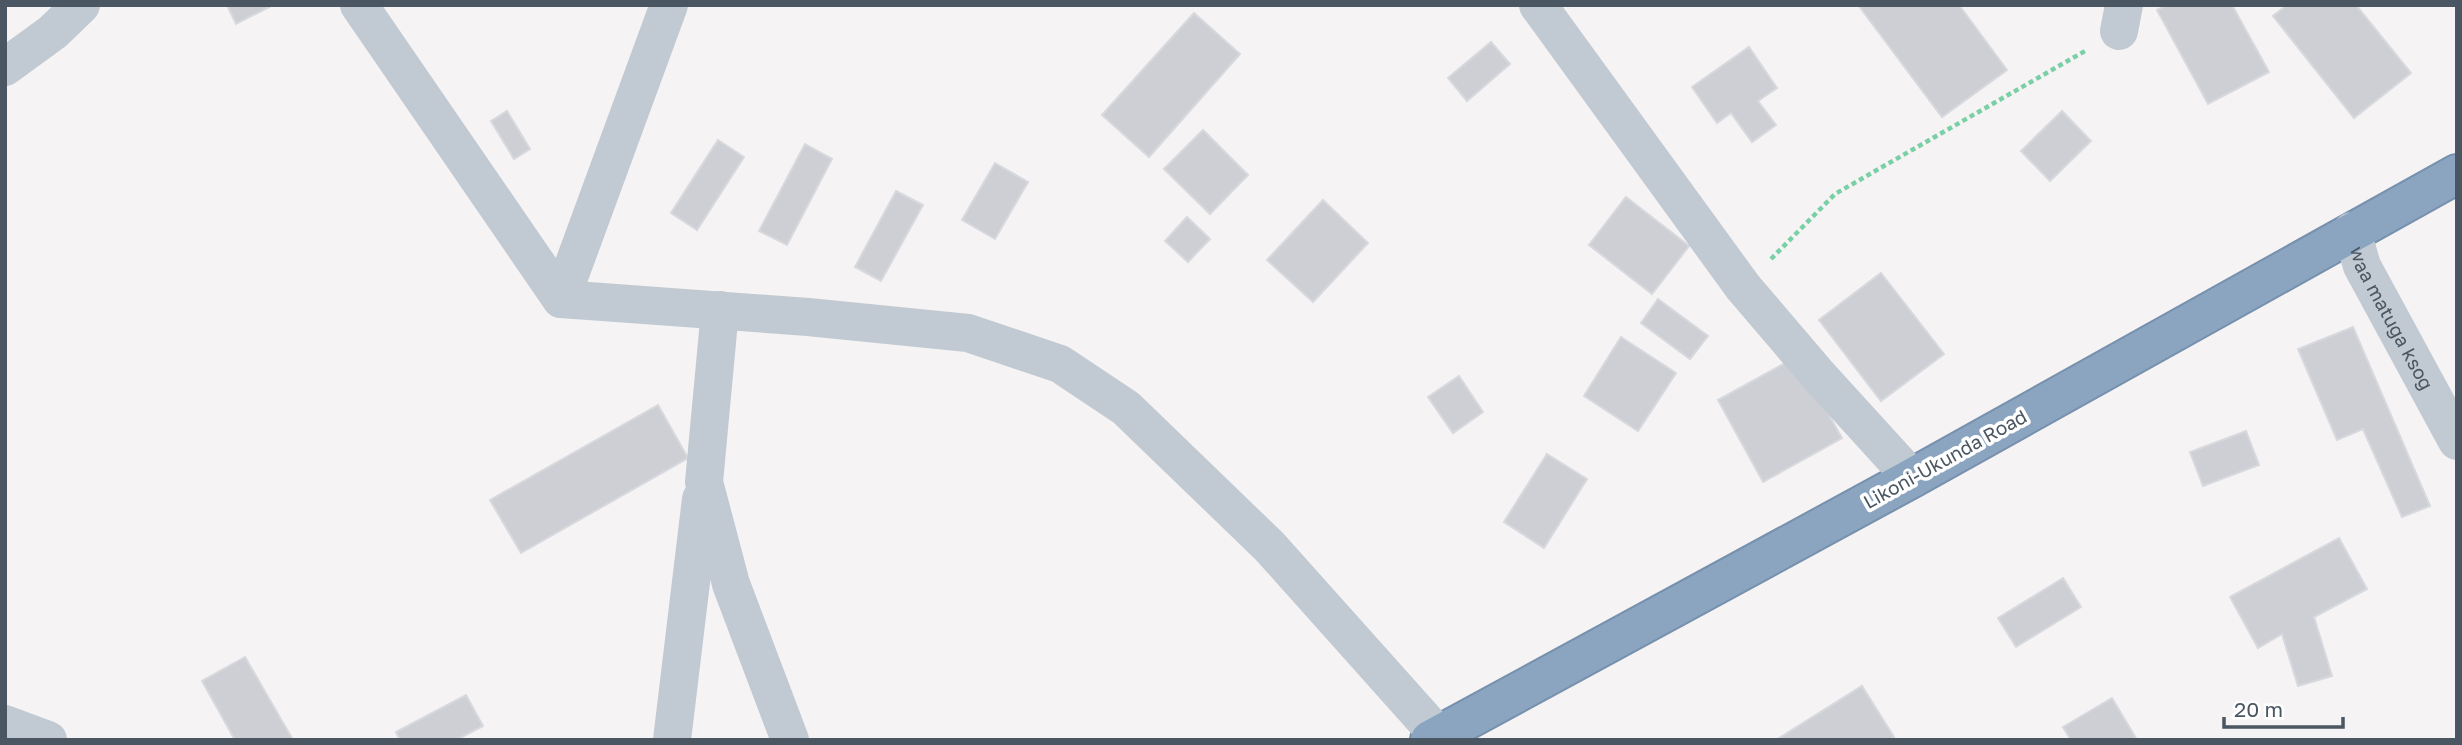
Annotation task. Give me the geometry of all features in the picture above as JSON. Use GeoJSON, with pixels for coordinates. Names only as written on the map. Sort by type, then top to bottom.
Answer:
{"type":"FeatureCollection","features":[{"type":"Feature","properties":{"kind":"highway","name":"Likoni-Ukunda Road"},"geometry":{"type":"LineString","coordinates":[[1434,737],[1912,478],[2457,174]]}},
{"type":"Feature","properties":{"kind":"street"},"geometry":{"type":"LineString","coordinates":[[5,66],[52,32],[81,5]]}},
{"type":"Feature","properties":{"kind":"street"},"geometry":{"type":"LineString","coordinates":[[359,5],[561,299]]}},
{"type":"Feature","properties":{"kind":"street"},"geometry":{"type":"LineString","coordinates":[[561,299],[669,5]]}},
{"type":"Feature","properties":{"kind":"street"},"geometry":{"type":"LineString","coordinates":[[1538,5],[1743,287],[1912,478]]}},
{"type":"Feature","properties":{"kind":"street","name":"waa matuga ksog"},"geometry":{"type":"LineString","coordinates":[[2351,231],[2362,266],[2457,441]]}},
{"type":"Feature","properties":{"kind":"street"},"geometry":{"type":"LineString","coordinates":[[561,299],[720,310],[968,333],[1060,364],[1126,408],[1269,546],[1434,737]]}},
{"type":"Feature","properties":{"kind":"street"},"geometry":{"type":"LineString","coordinates":[[672,740],[704,482],[720,310]]}},
{"type":"Feature","properties":{"kind":"street"},"geometry":{"type":"LineString","coordinates":[[704,482],[731,584],[790,740]]}},
{"type":"Feature","properties":{"kind":"street"},"geometry":{"type":"LineString","coordinates":[[5,724],[48,740]]}},
{"type":"Feature","properties":{"kind":"path"},"geometry":{"type":"LineString","coordinates":[[1743,287],[1835,194],[2122,18]]}},
{"type":"Feature","properties":{"kind":"building"},"geometry":{"type":"Polygon","coordinates":[[[227,5],[273,5],[236,24],[227,5]]]}},
{"type":"Feature","properties":{"kind":"building"},"geometry":{"type":"Polygon","coordinates":[[[1959,5],[2007,70],[1942,117],[1859,6],[1959,5]]]}},
{"type":"Feature","properties":{"kind":"building"},"geometry":{"type":"Polygon","coordinates":[[[2167,5],[2232,5],[2269,72],[2208,104],[2157,10],[2167,5]]]}},
{"type":"Feature","properties":{"kind":"building"},"geometry":{"type":"Polygon","coordinates":[[[2287,5],[2356,5],[2411,73],[2354,118],[2273,16],[2287,5]]]}},
{"type":"Feature","properties":{"kind":"building"},"geometry":{"type":"Polygon","coordinates":[[[1194,13],[1240,54],[1149,157],[1102,115],[1194,13]]]}},
{"type":"Feature","properties":{"kind":"building"},"geometry":{"type":"Polygon","coordinates":[[[1491,42],[1510,64],[1467,101],[1448,78],[1491,42]]]}},
{"type":"Feature","properties":{"kind":"building"},"geometry":{"type":"Polygon","coordinates":[[[1749,47],[1777,88],[1758,101],[1776,125],[1752,142],[1731,113],[1717,123],[1692,87],[1749,47]]]}},
{"type":"Feature","properties":{"kind":"building"},"geometry":{"type":"Polygon","coordinates":[[[507,111],[530,149],[514,159],[491,121],[507,111]]]}},
{"type":"Feature","properties":{"kind":"building"},"geometry":{"type":"Polygon","coordinates":[[[2062,111],[2091,141],[2050,181],[2021,151],[2062,111]]]}},
{"type":"Feature","properties":{"kind":"building"},"geometry":{"type":"Polygon","coordinates":[[[1203,130],[1248,175],[1210,214],[1164,169],[1203,130]]]}},
{"type":"Feature","properties":{"kind":"building"},"geometry":{"type":"Polygon","coordinates":[[[718,140],[744,157],[697,230],[671,213],[718,140]]]}},
{"type":"Feature","properties":{"kind":"building"},"geometry":{"type":"Polygon","coordinates":[[[805,144],[832,159],[787,245],[759,231],[805,144]]]}},
{"type":"Feature","properties":{"kind":"building"},"geometry":{"type":"Polygon","coordinates":[[[995,163],[1028,182],[995,239],[962,220],[995,163]]]}},
{"type":"Feature","properties":{"kind":"building"},"geometry":{"type":"Polygon","coordinates":[[[896,191],[923,205],[881,281],[855,267],[896,191]]]}},
{"type":"Feature","properties":{"kind":"building"},"geometry":{"type":"Polygon","coordinates":[[[1626,197],[1689,246],[1652,294],[1589,245],[1626,197]]]}},
{"type":"Feature","properties":{"kind":"building"},"geometry":{"type":"Polygon","coordinates":[[[1323,200],[1368,243],[1313,302],[1267,260],[1323,200]]]}},
{"type":"Feature","properties":{"kind":"building"},"geometry":{"type":"Polygon","coordinates":[[[1187,217],[1210,239],[1188,262],[1165,241],[1187,217]]]}},
{"type":"Feature","properties":{"kind":"building"},"geometry":{"type":"Polygon","coordinates":[[[1881,273],[1944,354],[1881,401],[1819,320],[1881,273]]]}},
{"type":"Feature","properties":{"kind":"building"},"geometry":{"type":"Polygon","coordinates":[[[1658,299],[1708,336],[1690,359],[1641,323],[1658,299]]]}},
{"type":"Feature","properties":{"kind":"building"},"geometry":{"type":"Polygon","coordinates":[[[2353,327],[2430,506],[2402,517],[2363,429],[2337,440],[2298,349],[2353,327]]]}},
{"type":"Feature","properties":{"kind":"building"},"geometry":{"type":"Polygon","coordinates":[[[1621,337],[1676,373],[1638,431],[1584,396],[1621,337]]]}},
{"type":"Feature","properties":{"kind":"building"},"geometry":{"type":"Polygon","coordinates":[[[1796,357],[1842,438],[1763,482],[1718,400],[1796,357]]]}},
{"type":"Feature","properties":{"kind":"building"},"geometry":{"type":"Polygon","coordinates":[[[1459,376],[1483,412],[1453,433],[1428,397],[1459,376]]]}},
{"type":"Feature","properties":{"kind":"building"},"geometry":{"type":"Polygon","coordinates":[[[658,405],[688,458],[521,553],[490,500],[658,405]]]}},
{"type":"Feature","properties":{"kind":"building"},"geometry":{"type":"Polygon","coordinates":[[[2246,431],[2259,465],[2203,486],[2190,452],[2246,431]]]}},
{"type":"Feature","properties":{"kind":"building"},"geometry":{"type":"Polygon","coordinates":[[[1547,454],[1587,479],[1544,548],[1504,522],[1547,454]]]}},
{"type":"Feature","properties":{"kind":"building"},"geometry":{"type":"Polygon","coordinates":[[[2339,538],[2367,589],[2314,617],[2332,676],[2298,686],[2282,634],[2258,648],[2230,597],[2339,538]]]}},
{"type":"Feature","properties":{"kind":"building"},"geometry":{"type":"Polygon","coordinates":[[[2063,578],[2081,607],[2016,647],[1998,618],[2063,578]]]}},
{"type":"Feature","properties":{"kind":"building"},"geometry":{"type":"Polygon","coordinates":[[[245,657],[293,740],[235,740],[202,681],[245,657]]]}},
{"type":"Feature","properties":{"kind":"building"},"geometry":{"type":"Polygon","coordinates":[[[1862,686],[1894,737],[1890,740],[1776,740],[1862,686]]]}},
{"type":"Feature","properties":{"kind":"building"},"geometry":{"type":"Polygon","coordinates":[[[466,695],[483,726],[456,740],[400,740],[396,732],[466,695]]]}},
{"type":"Feature","properties":{"kind":"building"},"geometry":{"type":"Polygon","coordinates":[[[2112,698],[2137,740],[2071,740],[2063,727],[2112,698]]]}}]}
